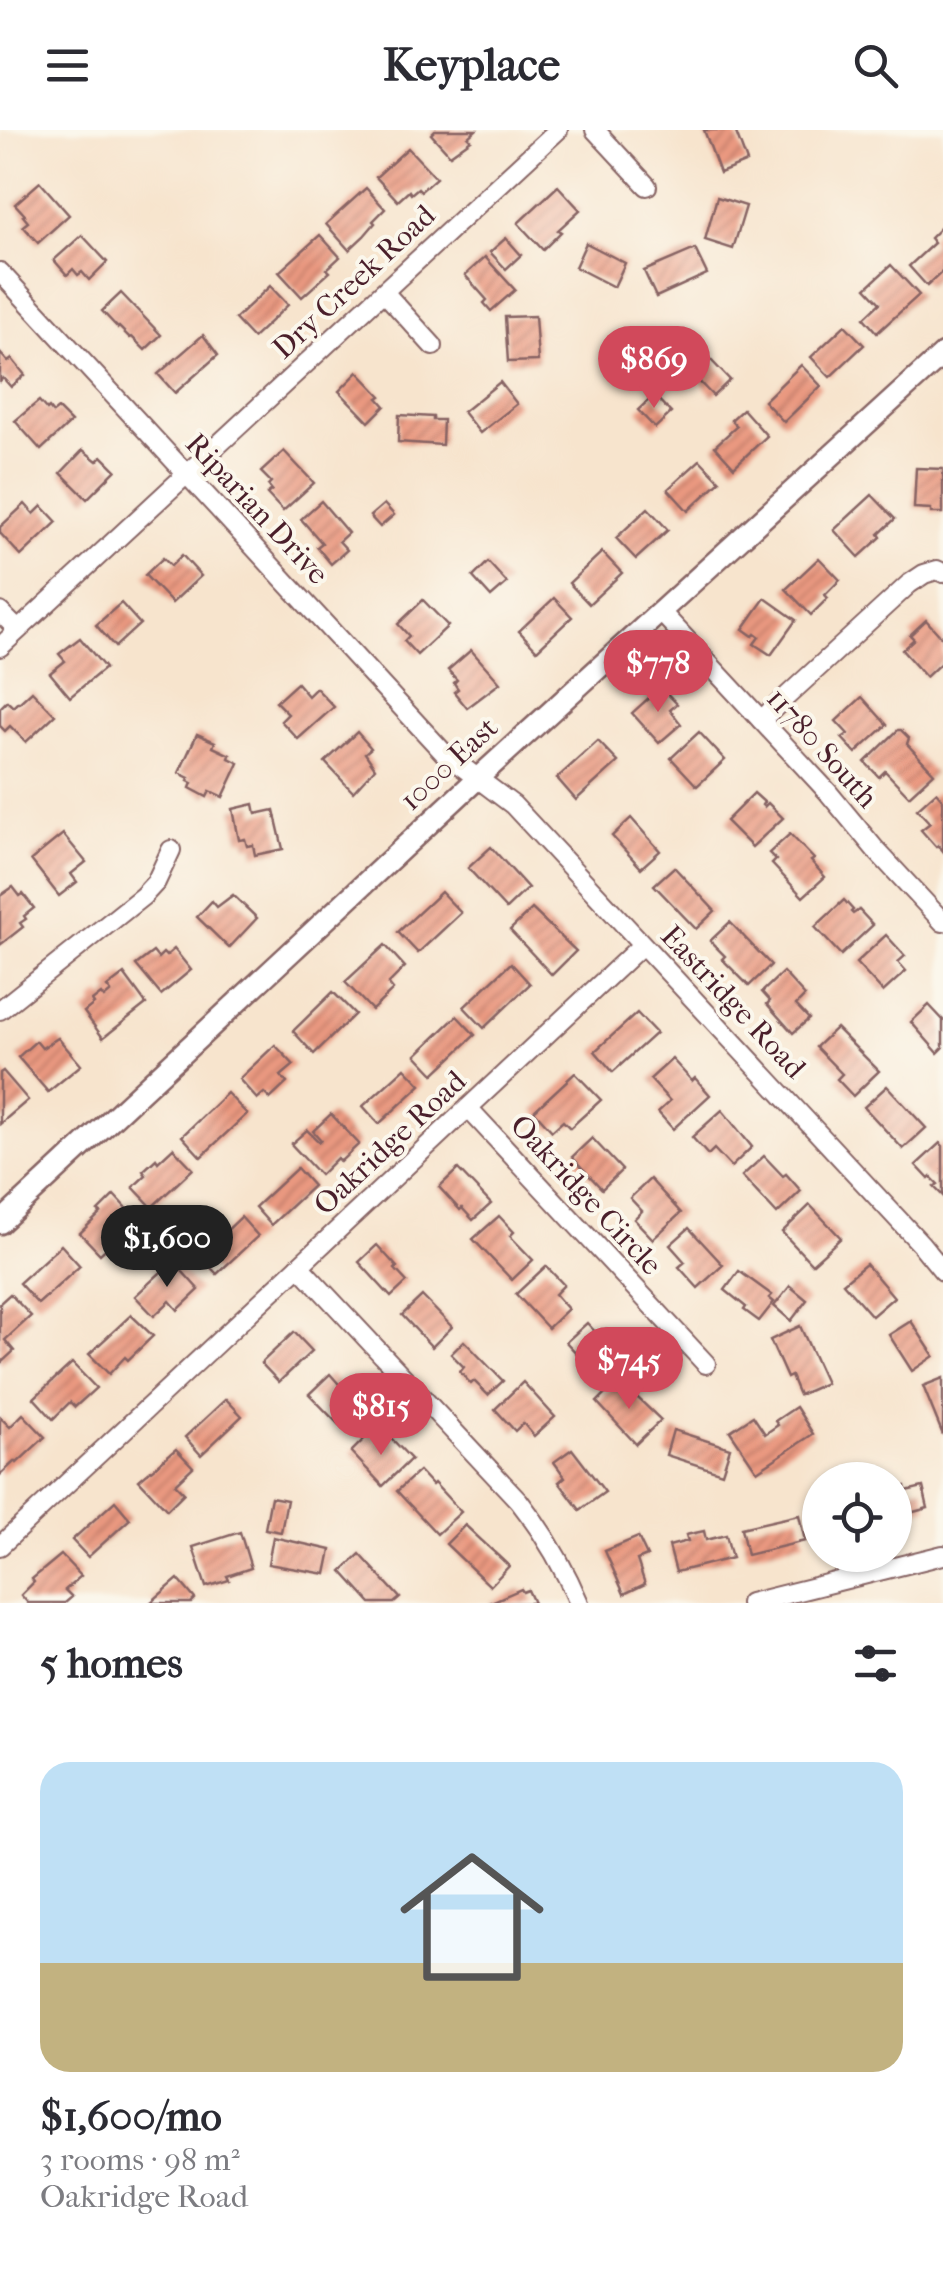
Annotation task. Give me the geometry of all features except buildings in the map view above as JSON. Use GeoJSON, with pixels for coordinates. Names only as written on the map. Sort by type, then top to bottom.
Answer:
{"type":"FeatureCollection","features":[{"type":"Feature","properties":{"kind":"street","name":"Dry Creek Road"},"geometry":{"type":"LineString","coordinates":[[0,646],[558,130]]}},
{"type":"Feature","properties":{"kind":"street"},"geometry":{"type":"LineString","coordinates":[[595,130],[647,186]]}},
{"type":"Feature","properties":{"kind":"street","name":"Riparian Drive"},"geometry":{"type":"LineString","coordinates":[[0,272],[444,753],[478,778]]}},
{"type":"Feature","properties":{"kind":"street"},"geometry":{"type":"LineString","coordinates":[[384,292],[434,346]]}},
{"type":"Feature","properties":{"kind":"street","name":"1000 East"},"geometry":{"type":"LineString","coordinates":[[0,1223],[478,778],[943,354]]}},
{"type":"Feature","properties":{"kind":"street"},"geometry":{"type":"LineString","coordinates":[[761,720],[909,584],[924,574],[937,570],[943,573]]}},
{"type":"Feature","properties":{"kind":"street","name":"11780 South"},"geometry":{"type":"LineString","coordinates":[[660,611],[943,922]]}},
{"type":"Feature","properties":{"kind":"street"},"geometry":{"type":"LineString","coordinates":[[0,612],[18,630]]}},
{"type":"Feature","properties":{"kind":"street","name":"Eastridge Road"},"geometry":{"type":"LineString","coordinates":[[478,778],[513,804],[943,1270]]}},
{"type":"Feature","properties":{"kind":"street"},"geometry":{"type":"LineString","coordinates":[[0,1010],[143,896],[156,882],[171,850]]}},
{"type":"Feature","properties":{"kind":"street","name":"Oakridge Road"},"geometry":{"type":"LineString","coordinates":[[0,1546],[642,945]]}},
{"type":"Feature","properties":{"kind":"street","name":"Oakridge Circle"},"geometry":{"type":"LineString","coordinates":[[468,1108],[706,1364]]}},
{"type":"Feature","properties":{"kind":"street"},"geometry":{"type":"LineString","coordinates":[[299,1266],[519,1501],[544,1532],[579,1603]]}},
{"type":"Feature","properties":{"kind":"street"},"geometry":{"type":"LineString","coordinates":[[750,1603],[943,1556]]}}]}
